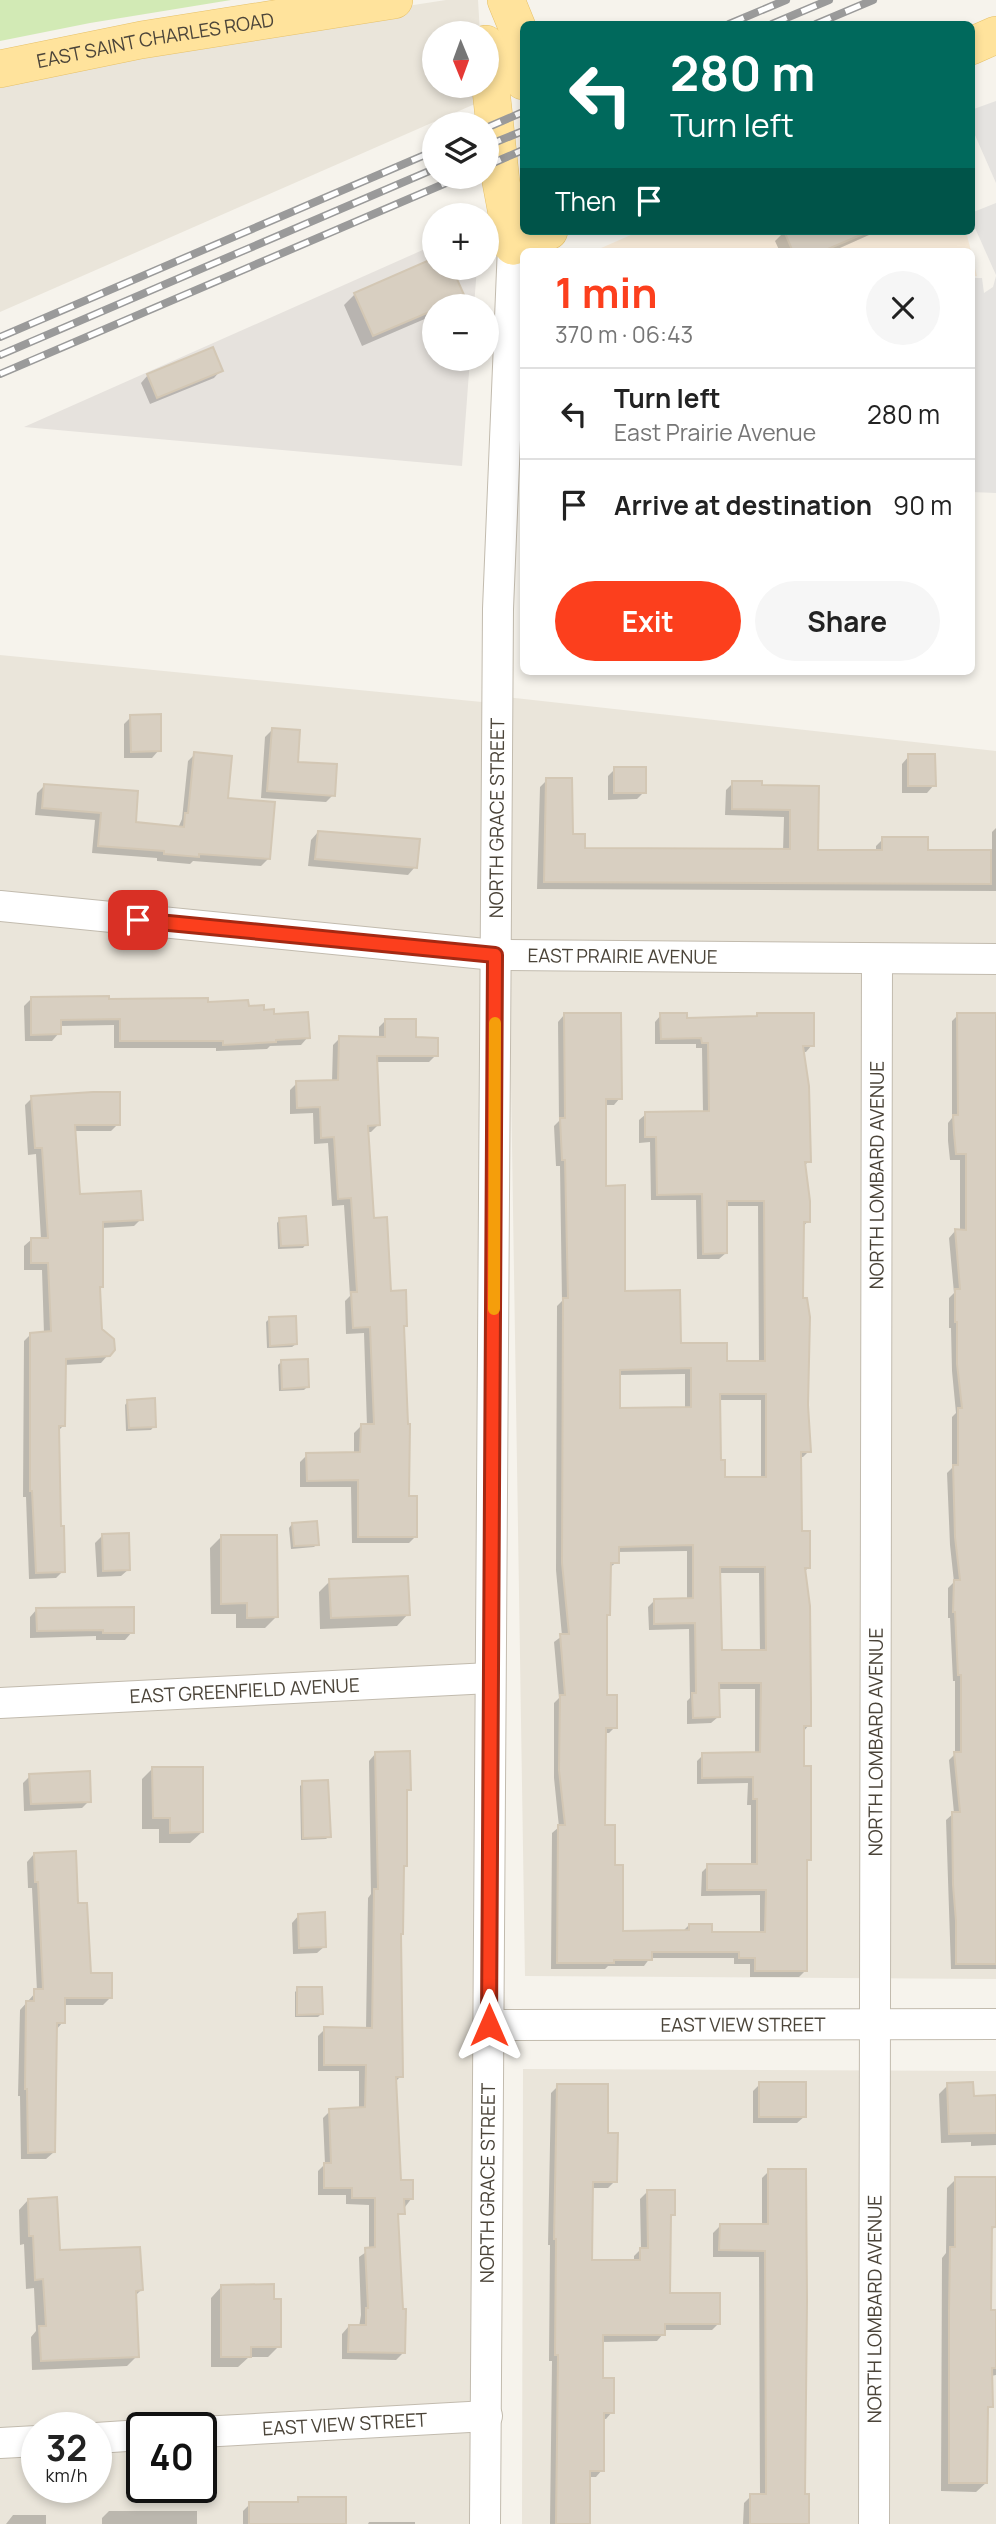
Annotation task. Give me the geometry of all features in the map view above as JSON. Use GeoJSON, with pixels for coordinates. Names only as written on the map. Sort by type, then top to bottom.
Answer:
{"type":"FeatureCollection","features":[{"type":"Feature","properties":{"kind":"main road","name":"EAST SAINT CHARLES ROAD"},"geometry":{"type":"LineString","coordinates":[[0,69],[141,40],[394,0]]}},
{"type":"Feature","properties":{"kind":"main road"},"geometry":{"type":"LineString","coordinates":[[489,21],[495,0]]}},
{"type":"Feature","properties":{"kind":"main road"},"geometry":{"type":"LineString","coordinates":[[506,0],[517,27],[520,54]]}},
{"type":"Feature","properties":{"kind":"main road"},"geometry":{"type":"LineString","coordinates":[[975,44],[996,35]]}},
{"type":"Feature","properties":{"kind":"main road","name":"NORTH GRACE STREET"},"geometry":{"type":"LineString","coordinates":[[492,98],[501,181],[518,230]]}},
{"type":"Feature","properties":{"kind":"street","name":"NORTH GRACE STREET"},"geometry":{"type":"LineString","coordinates":[[485,2524],[498,609],[518,230]]}},
{"type":"Feature","properties":{"kind":"street","name":"EAST PRAIRIE AVENUE"},"geometry":{"type":"LineString","coordinates":[[0,906],[495,955],[996,959]]}},
{"type":"Feature","properties":{"kind":"street","name":"NORTH LOMBARD AVENUE"},"geometry":{"type":"LineString","coordinates":[[874,2524],[877,959]]}},
{"type":"Feature","properties":{"kind":"street","name":"EAST GREENFIELD AVENUE"},"geometry":{"type":"LineString","coordinates":[[0,1703],[490,1678]]}},
{"type":"Feature","properties":{"kind":"street","name":"EAST VIEW STREET"},"geometry":{"type":"LineString","coordinates":[[489,2025],[996,2024]]}},
{"type":"Feature","properties":{"kind":"street","name":"EAST VIEW STREET"},"geometry":{"type":"LineString","coordinates":[[217,2431],[487,2416]]}},
{"type":"Feature","properties":{"kind":"street"},"geometry":{"type":"LineString","coordinates":[[0,2443],[21,2442]]}},
{"type":"Feature","properties":{"kind":"shaded area"},"geometry":{"type":"Polygon","coordinates":[[[446,0],[478,0],[479,21],[422,21],[422,98],[484,100],[457,112],[422,112],[422,127],[0,312],[0,77],[224,34],[446,0]]]}},
{"type":"Feature","properties":{"kind":"shaded area"},"geometry":{"type":"Polygon","coordinates":[[[996,101],[996,183],[975,135],[975,109],[996,101]]]}},
{"type":"Feature","properties":{"kind":"shaded area"},"geometry":{"type":"Polygon","coordinates":[[[996,203],[996,275],[975,228],[975,211],[996,203]]]}},
{"type":"Feature","properties":{"kind":"shaded area"},"geometry":{"type":"Polygon","coordinates":[[[631,235],[967,235],[970,248],[601,248],[631,235]]]}},
{"type":"Feature","properties":{"kind":"shaded area"},"geometry":{"type":"Polygon","coordinates":[[[422,250],[422,280],[476,280],[475,294],[422,294],[422,371],[469,371],[462,466],[24,427],[422,250]]]}},
{"type":"Feature","properties":{"kind":"shaded area"},"geometry":{"type":"Polygon","coordinates":[[[996,276],[996,493],[975,492],[975,278],[982,278],[984,293],[993,287],[996,276]]]}},
{"type":"Feature","properties":{"kind":"shaded area"},"geometry":{"type":"Polygon","coordinates":[[[0,655],[482,702],[475,1665],[0,1694],[0,655]]]}},
{"type":"Feature","properties":{"kind":"shaded area"},"geometry":{"type":"Polygon","coordinates":[[[505,697],[996,751],[996,1979],[525,1976],[505,697]]]}},
{"type":"Feature","properties":{"kind":"shaded area"},"geometry":{"type":"Polygon","coordinates":[[[480,1685],[474,2524],[0,2524],[0,1711],[480,1685]]]}},
{"type":"Feature","properties":{"kind":"shaded area"},"geometry":{"type":"Polygon","coordinates":[[[523,2069],[996,2071],[996,2524],[522,2524],[523,2069]]]}},
{"type":"Feature","properties":{"kind":"green space"},"geometry":{"type":"Polygon","coordinates":[[[0,0],[231,0],[0,41],[0,0]]]}},
{"type":"Feature","properties":{"kind":"building"},"geometry":{"type":"Polygon","coordinates":[[[786,235],[861,235],[830,248],[791,248],[786,235]]]}},
{"type":"Feature","properties":{"kind":"building"},"geometry":{"type":"Polygon","coordinates":[[[422,263],[422,280],[457,280],[464,294],[422,294],[422,315],[373,336],[354,293],[422,263]]]}},
{"type":"Feature","properties":{"kind":"building"},"geometry":{"type":"Polygon","coordinates":[[[213,347],[223,371],[157,398],[147,374],[213,347]]]}},
{"type":"Feature","properties":{"kind":"building"},"geometry":{"type":"Polygon","coordinates":[[[161,714],[161,751],[131,752],[130,715],[161,714]]]}},
{"type":"Feature","properties":{"kind":"building"},"geometry":{"type":"Polygon","coordinates":[[[272,728],[300,730],[298,762],[337,764],[335,796],[267,791],[272,728]]]}},
{"type":"Feature","properties":{"kind":"building"},"geometry":{"type":"Polygon","coordinates":[[[194,752],[232,756],[228,798],[275,802],[270,859],[199,854],[199,857],[164,854],[164,851],[98,846],[101,813],[42,808],[44,784],[138,791],[136,822],[184,827],[185,813],[188,813],[194,752]]]}},
{"type":"Feature","properties":{"kind":"building"},"geometry":{"type":"Polygon","coordinates":[[[908,754],[935,754],[936,786],[908,786],[908,754]]]}},
{"type":"Feature","properties":{"kind":"building"},"geometry":{"type":"Polygon","coordinates":[[[614,767],[646,767],[646,793],[614,793],[614,767]]]}},
{"type":"Feature","properties":{"kind":"building"},"geometry":{"type":"Polygon","coordinates":[[[546,778],[572,778],[573,834],[585,834],[585,848],[790,849],[790,810],[732,809],[732,781],[762,781],[762,785],[819,786],[818,850],[882,850],[882,837],[928,837],[928,850],[991,850],[991,884],[544,882],[546,778]]]}},
{"type":"Feature","properties":{"kind":"building"},"geometry":{"type":"Polygon","coordinates":[[[318,831],[420,839],[417,868],[315,859],[318,831]]]}},
{"type":"Feature","properties":{"kind":"building"},"geometry":{"type":"Polygon","coordinates":[[[109,996],[109,999],[208,998],[208,1002],[248,1000],[249,1006],[264,1005],[264,1010],[274,1009],[274,1014],[308,1012],[310,1038],[223,1045],[223,1041],[120,1041],[120,1019],[61,1020],[61,1034],[31,1035],[31,997],[109,996]]]}},
{"type":"Feature","properties":{"kind":"building"},"geometry":{"type":"Polygon","coordinates":[[[564,1013],[621,1013],[622,1099],[606,1099],[606,1186],[625,1185],[625,1291],[680,1290],[681,1343],[727,1343],[727,1361],[765,1361],[764,1201],[727,1201],[727,1253],[703,1254],[702,1194],[657,1195],[656,1137],[645,1137],[645,1112],[709,1111],[708,1043],[702,1043],[701,1038],[661,1039],[660,1013],[687,1013],[687,1018],[757,1016],[757,1013],[814,1013],[814,1046],[803,1046],[809,1086],[811,1162],[805,1162],[810,1222],[804,1222],[803,1298],[807,1298],[810,1317],[808,1405],[811,1452],[801,1452],[802,1531],[810,1531],[810,1568],[805,1568],[810,1606],[811,1702],[811,1726],[804,1726],[804,1766],[811,1766],[811,1860],[807,1860],[807,1971],[755,1971],[755,1958],[739,1958],[739,1952],[652,1952],[652,1960],[557,1963],[558,1825],[565,1825],[559,1770],[560,1695],[565,1695],[560,1634],[569,1634],[562,1563],[563,1298],[568,1298],[565,1160],[562,1160],[560,1118],[565,1118],[564,1013]],[[691,1368],[620,1370],[620,1408],[691,1407],[691,1368]],[[720,1394],[721,1460],[725,1460],[725,1477],[766,1477],[766,1394],[720,1394]],[[693,1545],[619,1547],[619,1563],[611,1563],[610,1615],[607,1615],[607,1695],[617,1695],[617,1728],[606,1728],[605,1825],[615,1825],[615,1865],[623,1865],[623,1931],[689,1930],[689,1924],[712,1924],[712,1932],[765,1932],[766,1890],[707,1890],[707,1864],[757,1864],[757,1799],[753,1799],[753,1777],[702,1778],[702,1753],[760,1752],[761,1683],[719,1683],[720,1717],[693,1718],[692,1693],[696,1693],[695,1623],[654,1624],[654,1599],[693,1598],[693,1545]],[[720,1567],[722,1650],[766,1650],[765,1567],[720,1567]]]}},
{"type":"Feature","properties":{"kind":"building"},"geometry":{"type":"Polygon","coordinates":[[[957,1013],[996,1013],[996,1964],[956,1964],[952,1812],[960,1812],[954,1752],[961,1752],[961,1675],[958,1675],[953,1612],[954,1580],[960,1580],[955,1537],[953,1465],[958,1465],[958,1408],[962,1408],[955,1322],[955,1289],[960,1289],[955,1229],[966,1230],[966,1154],[956,1154],[953,1115],[958,1115],[957,1013]]]}},
{"type":"Feature","properties":{"kind":"building"},"geometry":{"type":"Polygon","coordinates":[[[385,1019],[416,1019],[416,1037],[438,1038],[438,1056],[377,1056],[380,1125],[368,1126],[374,1218],[387,1217],[391,1291],[406,1290],[407,1326],[404,1326],[410,1424],[409,1496],[417,1496],[417,1537],[358,1537],[358,1480],[307,1481],[306,1453],[360,1452],[361,1424],[374,1424],[370,1327],[353,1328],[351,1292],[357,1292],[351,1198],[338,1199],[334,1137],[321,1138],[320,1107],[297,1108],[296,1081],[338,1080],[339,1036],[385,1037],[385,1019]]]}},
{"type":"Feature","properties":{"kind":"building"},"geometry":{"type":"Polygon","coordinates":[[[120,1092],[120,1125],[75,1125],[80,1194],[141,1191],[143,1220],[103,1222],[103,1287],[100,1287],[102,1329],[114,1339],[115,1350],[110,1356],[66,1359],[65,1426],[59,1426],[61,1526],[64,1526],[65,1572],[36,1573],[30,1491],[30,1333],[51,1331],[48,1263],[31,1263],[31,1238],[48,1238],[42,1148],[35,1148],[31,1096],[120,1092]]]}},
{"type":"Feature","properties":{"kind":"building"},"geometry":{"type":"Polygon","coordinates":[[[306,1216],[308,1245],[281,1246],[279,1218],[306,1216]]]}},
{"type":"Feature","properties":{"kind":"building"},"geometry":{"type":"Polygon","coordinates":[[[296,1316],[297,1344],[270,1346],[269,1317],[296,1316]]]}},
{"type":"Feature","properties":{"kind":"building"},"geometry":{"type":"Polygon","coordinates":[[[308,1359],[309,1387],[282,1389],[281,1360],[308,1359]]]}},
{"type":"Feature","properties":{"kind":"building"},"geometry":{"type":"Polygon","coordinates":[[[155,1398],[156,1427],[129,1428],[127,1400],[155,1398]]]}},
{"type":"Feature","properties":{"kind":"building"},"geometry":{"type":"Polygon","coordinates":[[[317,1521],[319,1545],[294,1546],[292,1523],[317,1521]]]}},
{"type":"Feature","properties":{"kind":"building"},"geometry":{"type":"Polygon","coordinates":[[[129,1533],[130,1570],[103,1571],[102,1534],[129,1533]]]}},
{"type":"Feature","properties":{"kind":"building"},"geometry":{"type":"Polygon","coordinates":[[[221,1535],[277,1535],[278,1617],[247,1618],[247,1603],[221,1604],[221,1535]]]}},
{"type":"Feature","properties":{"kind":"building"},"geometry":{"type":"Polygon","coordinates":[[[408,1576],[410,1615],[331,1618],[329,1579],[408,1576]]]}},
{"type":"Feature","properties":{"kind":"building"},"geometry":{"type":"Polygon","coordinates":[[[134,1607],[134,1633],[103,1633],[103,1630],[37,1631],[36,1608],[134,1607]]]}},
{"type":"Feature","properties":{"kind":"building"},"geometry":{"type":"Polygon","coordinates":[[[410,1751],[411,1790],[407,1790],[407,1866],[404,1866],[401,1934],[403,2077],[396,2077],[401,2180],[413,2180],[413,2199],[404,2199],[405,2214],[398,2214],[403,2309],[406,2309],[405,2353],[348,2352],[349,2325],[366,2325],[368,2308],[365,2248],[375,2247],[375,2198],[352,2198],[352,2188],[324,2188],[324,2163],[331,2163],[329,2109],[365,2107],[366,2065],[324,2065],[324,2027],[372,2028],[374,1889],[378,1889],[375,1752],[410,1751]]]}},
{"type":"Feature","properties":{"kind":"building"},"geometry":{"type":"Polygon","coordinates":[[[152,1767],[203,1767],[203,1832],[170,1833],[170,1818],[153,1818],[152,1767]]]}},
{"type":"Feature","properties":{"kind":"building"},"geometry":{"type":"Polygon","coordinates":[[[90,1771],[91,1802],[31,1804],[29,1774],[90,1771]]]}},
{"type":"Feature","properties":{"kind":"building"},"geometry":{"type":"Polygon","coordinates":[[[328,1780],[331,1837],[303,1838],[302,1781],[328,1780]]]}},
{"type":"Feature","properties":{"kind":"building"},"geometry":{"type":"Polygon","coordinates":[[[76,1851],[78,1903],[87,1903],[91,1973],[112,1973],[112,1998],[65,1998],[65,2023],[57,2023],[55,2152],[28,2153],[25,2089],[26,2001],[34,2001],[34,1989],[43,1989],[34,1853],[76,1851]]]}},
{"type":"Feature","properties":{"kind":"building"},"geometry":{"type":"Polygon","coordinates":[[[325,1912],[326,1947],[299,1948],[298,1914],[325,1912]]]}},
{"type":"Feature","properties":{"kind":"building"},"geometry":{"type":"Polygon","coordinates":[[[297,1987],[322,1987],[323,2014],[297,2015],[297,1987]]]}},
{"type":"Feature","properties":{"kind":"building"},"geometry":{"type":"Polygon","coordinates":[[[759,2082],[806,2082],[806,2117],[759,2117],[759,2082]]]}},
{"type":"Feature","properties":{"kind":"building"},"geometry":{"type":"Polygon","coordinates":[[[973,2082],[974,2096],[996,2095],[996,2133],[949,2134],[947,2083],[973,2082]]]}},
{"type":"Feature","properties":{"kind":"building"},"geometry":{"type":"Polygon","coordinates":[[[557,2084],[608,2084],[608,2133],[618,2133],[617,2182],[593,2182],[592,2260],[640,2260],[640,2248],[648,2248],[647,2190],[675,2190],[675,2215],[671,2215],[670,2293],[720,2293],[720,2324],[665,2324],[665,2335],[603,2335],[603,2378],[614,2378],[614,2413],[604,2413],[604,2471],[590,2471],[590,2524],[556,2524],[558,2355],[555,2355],[554,2239],[557,2084]]]}},
{"type":"Feature","properties":{"kind":"building"},"geometry":{"type":"Polygon","coordinates":[[[768,2169],[806,2169],[805,2494],[809,2494],[809,2524],[750,2524],[750,2494],[766,2494],[765,2251],[719,2250],[720,2224],[768,2224],[768,2169]]]}},
{"type":"Feature","properties":{"kind":"building"},"geometry":{"type":"Polygon","coordinates":[[[955,2177],[996,2177],[996,2227],[992,2227],[991,2310],[996,2310],[996,2368],[992,2368],[993,2407],[988,2407],[987,2483],[949,2483],[950,2247],[955,2247],[955,2177]]]}},
{"type":"Feature","properties":{"kind":"building"},"geometry":{"type":"Polygon","coordinates":[[[57,2197],[60,2250],[140,2247],[143,2290],[136,2291],[139,2357],[41,2361],[39,2326],[46,2326],[43,2279],[35,2280],[33,2236],[29,2236],[28,2199],[57,2197]]]}},
{"type":"Feature","properties":{"kind":"building"},"geometry":{"type":"Polygon","coordinates":[[[274,2284],[274,2299],[281,2299],[281,2347],[251,2347],[251,2357],[221,2357],[221,2285],[274,2284]]]}},
{"type":"Feature","properties":{"kind":"building"},"geometry":{"type":"Polygon","coordinates":[[[298,2497],[346,2497],[346,2524],[249,2524],[249,2502],[298,2502],[298,2497]]]}},
{"type":"Feature","properties":{"kind":"railway"},"geometry":{"type":"LineString","coordinates":[[736,21],[786,0]]}},
{"type":"Feature","properties":{"kind":"railway"},"geometry":{"type":"LineString","coordinates":[[779,21],[829,0]]}},
{"type":"Feature","properties":{"kind":"railway"},"geometry":{"type":"LineString","coordinates":[[823,21],[873,0]]}},
{"type":"Feature","properties":{"kind":"railway"},"geometry":{"type":"LineString","coordinates":[[499,122],[520,113]]}},
{"type":"Feature","properties":{"kind":"railway"},"geometry":{"type":"LineString","coordinates":[[499,141],[520,132]]}},
{"type":"Feature","properties":{"kind":"railway"},"geometry":{"type":"LineString","coordinates":[[499,160],[520,151]]}},
{"type":"Feature","properties":{"kind":"railway"},"geometry":{"type":"LineString","coordinates":[[0,337],[422,156]]}},
{"type":"Feature","properties":{"kind":"railway"},"geometry":{"type":"LineString","coordinates":[[0,355],[422,174]]}},
{"type":"Feature","properties":{"kind":"railway"},"geometry":{"type":"LineString","coordinates":[[0,374],[432,189]]}},
{"type":"Feature","properties":{"kind":"slow traffic"},"geometry":{"type":"LineString","coordinates":[[494,1309],[495,1023]]}},
{"type":"Feature","properties":{"kind":"route"},"geometry":{"type":"LineString","coordinates":[[138,920],[495,955],[489,2025]]}}]}
